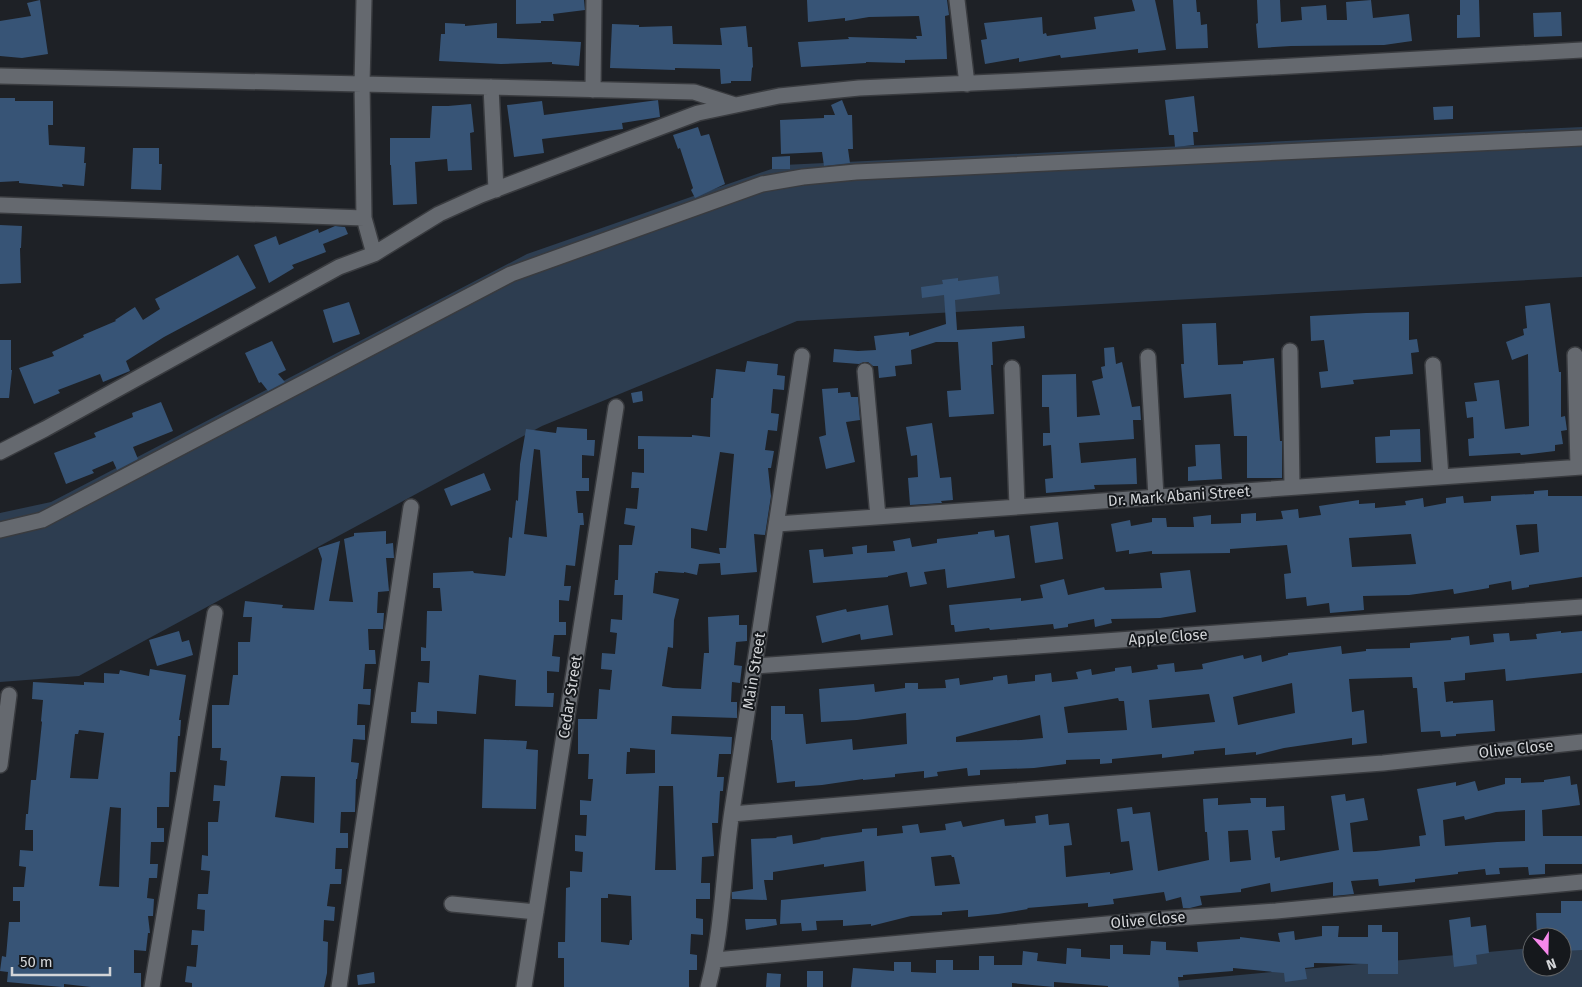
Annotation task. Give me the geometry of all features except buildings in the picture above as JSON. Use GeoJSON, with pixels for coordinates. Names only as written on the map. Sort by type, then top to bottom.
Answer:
{"type":"FeatureCollection","features":[{"type":"Feature","properties":{"kind":"street"},"geometry":{"type":"LineString","coordinates":[[364,0],[362,84],[364,218],[374,254]]}},
{"type":"Feature","properties":{"kind":"street"},"geometry":{"type":"LineString","coordinates":[[593,90],[594,0]]}},
{"type":"Feature","properties":{"kind":"street"},"geometry":{"type":"LineString","coordinates":[[957,0],[967,84]]}},
{"type":"Feature","properties":{"kind":"street"},"geometry":{"type":"LineString","coordinates":[[0,452],[339,267],[374,254],[440,214],[496,190],[698,113],[779,96],[859,88],[967,84],[1582,50]]}},
{"type":"Feature","properties":{"kind":"street"},"geometry":{"type":"LineString","coordinates":[[0,76],[694,92],[737,105]]}},
{"type":"Feature","properties":{"kind":"street"},"geometry":{"type":"LineString","coordinates":[[491,87],[496,190]]}},
{"type":"Feature","properties":{"kind":"street"},"geometry":{"type":"LineString","coordinates":[[0,530],[42,520],[510,274],[762,184],[803,177],[856,172],[1582,138]]}},
{"type":"Feature","properties":{"kind":"street"},"geometry":{"type":"LineString","coordinates":[[0,205],[364,218]]}},
{"type":"Feature","properties":{"kind":"street"},"geometry":{"type":"LineString","coordinates":[[1290,351],[1292,487]]}},
{"type":"Feature","properties":{"kind":"street"},"geometry":{"type":"LineString","coordinates":[[1575,355],[1580,467]]}},
{"type":"Feature","properties":{"kind":"street","name":"Main Street"},"geometry":{"type":"LineString","coordinates":[[708,987],[715,960],[732,814],[802,356]]}},
{"type":"Feature","properties":{"kind":"street"},"geometry":{"type":"LineString","coordinates":[[1148,357],[1156,497]]}},
{"type":"Feature","properties":{"kind":"street"},"geometry":{"type":"LineString","coordinates":[[1433,365],[1441,477]]}},
{"type":"Feature","properties":{"kind":"street"},"geometry":{"type":"LineString","coordinates":[[1012,368],[1017,507]]}},
{"type":"Feature","properties":{"kind":"street"},"geometry":{"type":"LineString","coordinates":[[865,371],[878,517]]}},
{"type":"Feature","properties":{"kind":"street","name":"Cedar Street"},"geometry":{"type":"LineString","coordinates":[[524,987],[616,407]]}},
{"type":"Feature","properties":{"kind":"street","name":"Dr. Mark Abani Street"},"geometry":{"type":"LineString","coordinates":[[777,524],[1580,467]]}},
{"type":"Feature","properties":{"kind":"street"},"geometry":{"type":"LineString","coordinates":[[339,987],[411,507]]}},
{"type":"Feature","properties":{"kind":"street","name":"Apple Close"},"geometry":{"type":"LineString","coordinates":[[755,666],[1582,607]]}},
{"type":"Feature","properties":{"kind":"street"},"geometry":{"type":"LineString","coordinates":[[152,987],[215,613]]}},
{"type":"Feature","properties":{"kind":"street"},"geometry":{"type":"LineString","coordinates":[[0,765],[9,695]]}},
{"type":"Feature","properties":{"kind":"street","name":"Olive Close"},"geometry":{"type":"LineString","coordinates":[[732,814],[1383,763],[1582,742]]}},
{"type":"Feature","properties":{"kind":"street","name":"Olive Close"},"geometry":{"type":"LineString","coordinates":[[715,960],[1141,920],[1276,911],[1582,882]]}},
{"type":"Feature","properties":{"kind":"street"},"geometry":{"type":"LineString","coordinates":[[452,904],[536,912]]}},
{"type":"Feature","properties":{"kind":"shaded area"},"geometry":{"type":"Polygon","coordinates":[[[1582,127],[1582,277],[797,321],[542,426],[79,676],[0,682],[0,513],[51,502],[527,254],[783,165],[1582,127]]]}},
{"type":"Feature","properties":{"kind":"shaded area"},"geometry":{"type":"Polygon","coordinates":[[[1572,944],[1582,944],[1582,987],[1111,987],[1522,949],[1522,977],[1572,977],[1572,944]]]}}]}
